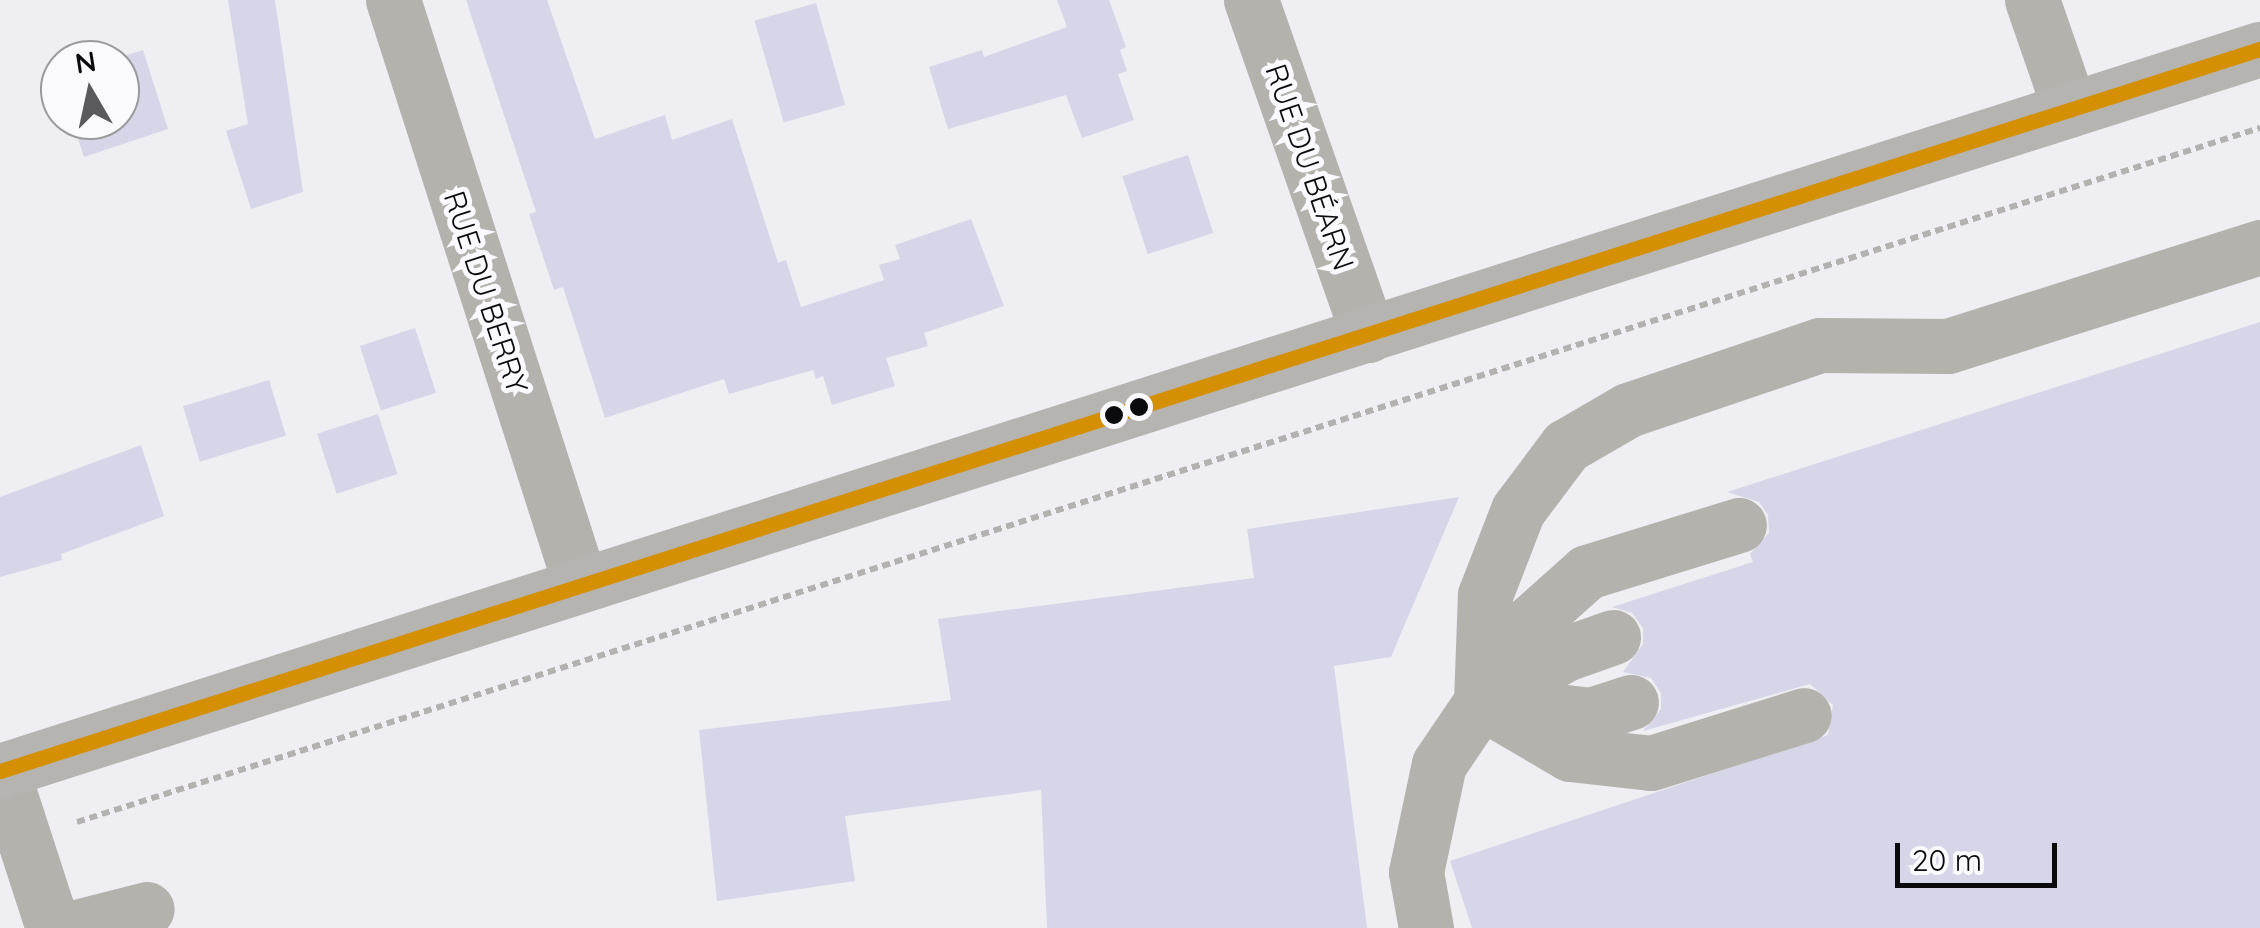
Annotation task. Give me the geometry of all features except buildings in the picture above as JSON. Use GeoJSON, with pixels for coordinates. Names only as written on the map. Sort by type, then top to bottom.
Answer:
{"type":"FeatureCollection","features":[{"type":"Feature","properties":{"kind":"main road"},"geometry":{"type":"LineString","coordinates":[[1,771],[580,582],[1368,336],[2260,49]]}},
{"type":"Feature","properties":{"kind":"street","name":"RUE DU BERRY"},"geometry":{"type":"LineString","coordinates":[[392,0],[580,582]]}},
{"type":"Feature","properties":{"kind":"street","name":"RUE DU BÉARN"},"geometry":{"type":"LineString","coordinates":[[1251,0],[1368,336]]}},
{"type":"Feature","properties":{"kind":"street"},"geometry":{"type":"LineString","coordinates":[[2032,0],[2070,110]]}},
{"type":"Feature","properties":{"kind":"street"},"geometry":{"type":"LineString","coordinates":[[1481,702],[1484,595],[1518,510],[1566,446],[1628,410],[1820,345],[1948,346],[2260,246]]}},
{"type":"Feature","properties":{"kind":"street"},"geometry":{"type":"LineString","coordinates":[[1426,928],[1416,872],[1438,764],[1531,622],[1586,572],[1739,525]]}},
{"type":"Feature","properties":{"kind":"street"},"geometry":{"type":"LineString","coordinates":[[1481,702],[1591,715],[1622,670]]}},
{"type":"Feature","properties":{"kind":"street"},"geometry":{"type":"LineString","coordinates":[[1481,702],[1570,754],[1651,763],[1804,716]]}},
{"type":"Feature","properties":{"kind":"street"},"geometry":{"type":"LineString","coordinates":[[1,771],[27,838],[53,928]]}},
{"type":"Feature","properties":{"kind":"street"},"geometry":{"type":"LineString","coordinates":[[73,928],[148,909]]}},
{"type":"Feature","properties":{"kind":"path"},"geometry":{"type":"LineString","coordinates":[[27,838],[2260,128]]}},
{"type":"Feature","properties":{"kind":"transit line"},"geometry":{"type":"LineString","coordinates":[[0,771],[2260,49]]}}]}
